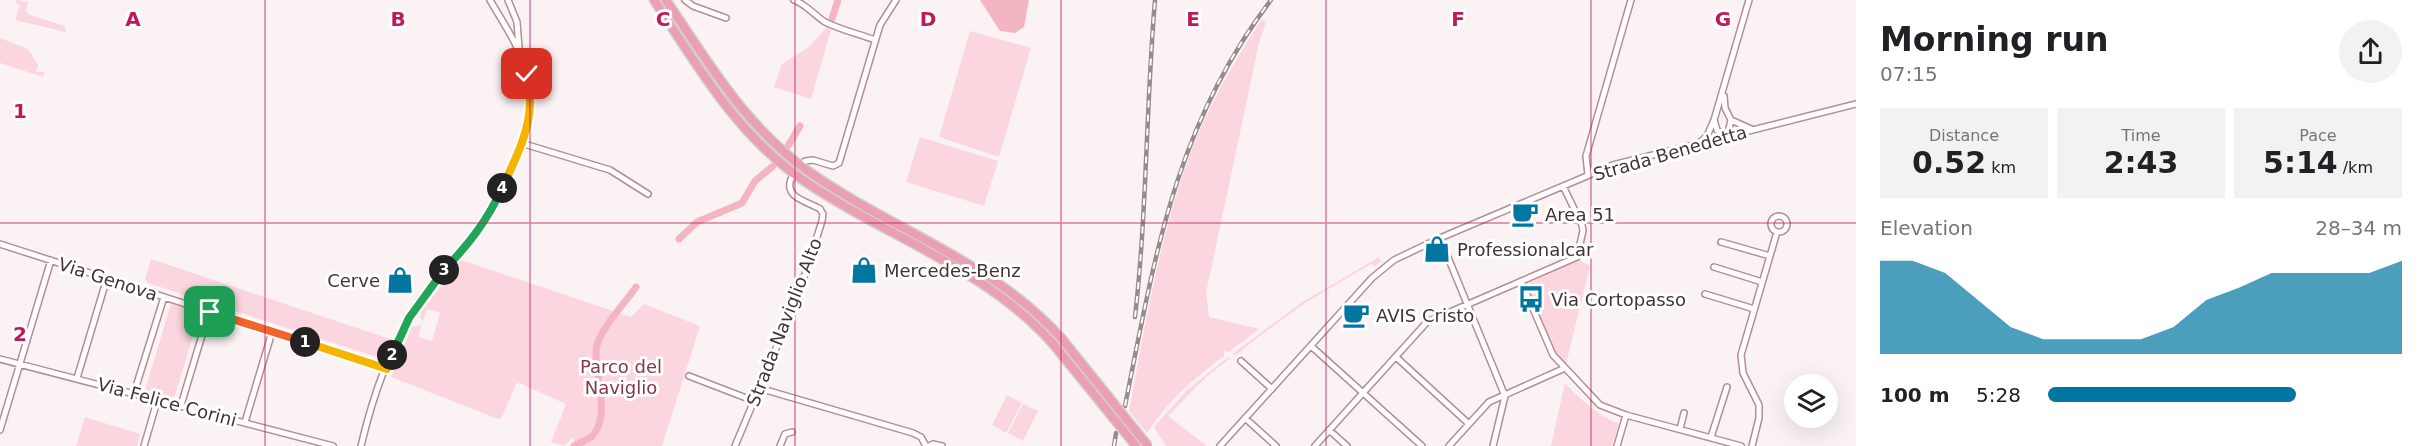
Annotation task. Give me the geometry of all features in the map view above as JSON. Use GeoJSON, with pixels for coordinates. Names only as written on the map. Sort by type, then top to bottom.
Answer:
{"type":"FeatureCollection","features":[{"type":"Feature","properties":{"kind":"highway"},"geometry":{"type":"LineString","coordinates":[[653,0],[730,111],[759,144],[781,163],[829,196],[980,282],[1021,312],[1054,345],[1136,446]]}},
{"type":"Feature","properties":{"kind":"highway"},"geometry":{"type":"LineString","coordinates":[[666,0],[734,100],[780,148],[827,183],[986,274],[1027,305],[1062,339],[1148,446]]}},
{"type":"Feature","properties":{"kind":"street"},"geometry":{"type":"LineString","coordinates":[[361,446],[387,369],[405,325],[438,276],[467,246],[494,207],[521,143],[530,103],[527,74],[519,50],[490,0]]}},
{"type":"Feature","properties":{"kind":"street"},"geometry":{"type":"LineString","coordinates":[[508,0],[517,22],[519,50]]}},
{"type":"Feature","properties":{"kind":"street"},"geometry":{"type":"LineString","coordinates":[[685,0],[693,6],[726,18]]}},
{"type":"Feature","properties":{"kind":"street"},"geometry":{"type":"LineString","coordinates":[[794,0],[806,5],[814,14],[829,23],[875,40]]}},
{"type":"Feature","properties":{"kind":"street"},"geometry":{"type":"LineString","coordinates":[[805,161],[813,160],[833,166],[840,163],[880,25],[896,0]]}},
{"type":"Feature","properties":{"kind":"street"},"geometry":{"type":"LineString","coordinates":[[1588,175],[1586,156],[1631,0]]}},
{"type":"Feature","properties":{"kind":"street"},"geometry":{"type":"LineString","coordinates":[[1698,144],[1707,136],[1724,92],[1749,0]]}},
{"type":"Feature","properties":{"kind":"street"},"geometry":{"type":"LineString","coordinates":[[1724,92],[1725,108],[1731,120],[1740,126],[1754,129]]}},
{"type":"Feature","properties":{"kind":"street","name":"Strada Benedetta"},"geometry":{"type":"LineString","coordinates":[[1220,446],[1380,270],[1394,260],[1440,238],[1613,165],[1856,104]]}},
{"type":"Feature","properties":{"kind":"street"},"geometry":{"type":"LineString","coordinates":[[1714,120],[1717,130],[1727,137],[1731,120]]}},
{"type":"Feature","properties":{"kind":"street"},"geometry":{"type":"LineString","coordinates":[[521,143],[610,170],[648,194]]}},
{"type":"Feature","properties":{"kind":"street","name":"Strada Naviglio Alto"},"geometry":{"type":"LineString","coordinates":[[735,446],[798,296],[823,219],[820,209],[792,193],[789,186],[791,179]]}},
{"type":"Feature","properties":{"kind":"street"},"geometry":{"type":"LineString","coordinates":[[1315,446],[1428,321],[1577,257],[1583,231],[1582,225],[1563,186]]}},
{"type":"Feature","properties":{"kind":"street"},"geometry":{"type":"LineString","coordinates":[[1752,446],[1759,418],[1759,405],[1743,373],[1741,355],[1777,232]]}},
{"type":"Feature","properties":{"kind":"street"},"geometry":{"type":"LineString","coordinates":[[1440,238],[1505,396],[1493,446]]}},
{"type":"Feature","properties":{"kind":"street"},"geometry":{"type":"LineString","coordinates":[[1721,242],[1770,256]]}},
{"type":"Feature","properties":{"kind":"street","name":"Via Genova"},"geometry":{"type":"LineString","coordinates":[[0,244],[387,369]]}},
{"type":"Feature","properties":{"kind":"street"},"geometry":{"type":"LineString","coordinates":[[0,430],[51,261]]}},
{"type":"Feature","properties":{"kind":"street"},"geometry":{"type":"LineString","coordinates":[[1714,267],[1762,282]]}},
{"type":"Feature","properties":{"kind":"street"},"geometry":{"type":"LineString","coordinates":[[77,378],[107,279]]}},
{"type":"Feature","properties":{"kind":"street"},"geometry":{"type":"LineString","coordinates":[[1521,281],[1553,355],[1600,405],[1626,415],[1741,446]]}},
{"type":"Feature","properties":{"kind":"street"},"geometry":{"type":"LineString","coordinates":[[1705,294],[1754,309]]}},
{"type":"Feature","properties":{"kind":"street"},"geometry":{"type":"LineString","coordinates":[[134,393],[164,297]]}},
{"type":"Feature","properties":{"kind":"street"},"geometry":{"type":"LineString","coordinates":[[181,405],[210,312]]}},
{"type":"Feature","properties":{"kind":"street"},"geometry":{"type":"LineString","coordinates":[[245,422],[272,332]]}},
{"type":"Feature","properties":{"kind":"street"},"geometry":{"type":"LineString","coordinates":[[1311,346],[1422,446]]}},
{"type":"Feature","properties":{"kind":"street"},"geometry":{"type":"LineString","coordinates":[[1396,357],[1469,423]]}},
{"type":"Feature","properties":{"kind":"street","name":"Via Felice Corini"},"geometry":{"type":"LineString","coordinates":[[0,358],[333,446]]}},
{"type":"Feature","properties":{"kind":"street"},"geometry":{"type":"LineString","coordinates":[[1241,362],[1272,389]]}},
{"type":"Feature","properties":{"kind":"street"},"geometry":{"type":"LineString","coordinates":[[1449,446],[1489,402],[1565,368]]}},
{"type":"Feature","properties":{"kind":"street"},"geometry":{"type":"LineString","coordinates":[[689,376],[754,401]]}},
{"type":"Feature","properties":{"kind":"street"},"geometry":{"type":"LineString","coordinates":[[1711,438],[1727,387]]}},
{"type":"Feature","properties":{"kind":"street"},"geometry":{"type":"LineString","coordinates":[[759,388],[914,433],[921,437],[927,446],[937,444],[942,446]]}},
{"type":"Feature","properties":{"kind":"street"},"geometry":{"type":"LineString","coordinates":[[144,446],[158,398]]}},
{"type":"Feature","properties":{"kind":"street"},"geometry":{"type":"LineString","coordinates":[[1680,429],[1684,412]]}},
{"type":"Feature","properties":{"kind":"street"},"geometry":{"type":"LineString","coordinates":[[1617,446],[1626,415]]}},
{"type":"Feature","properties":{"kind":"street"},"geometry":{"type":"LineString","coordinates":[[1245,418],[1276,446]]}},
{"type":"Feature","properties":{"kind":"street"},"geometry":{"type":"LineString","coordinates":[[1329,430],[1347,446]]}},
{"type":"Feature","properties":{"kind":"street"},"geometry":{"type":"LineString","coordinates":[[780,446],[785,434],[792,432]]}},
{"type":"Feature","properties":{"kind":"green space"},"geometry":{"type":"Polygon","coordinates":[[[16,0],[28,2],[26,11],[30,15],[65,26],[66,32],[15,20],[20,5],[15,3],[16,0]]]}},
{"type":"Feature","properties":{"kind":"green space"},"geometry":{"type":"Polygon","coordinates":[[[1262,19],[1266,22],[1259,43],[1206,293],[1209,317],[1259,329],[1229,352],[1224,351],[1224,356],[1172,401],[1147,433],[1129,411],[1169,219],[1189,157],[1212,103],[1262,19]]]}},
{"type":"Feature","properties":{"kind":"green space"},"geometry":{"type":"Polygon","coordinates":[[[827,27],[831,30],[811,99],[774,87],[782,64],[809,47],[827,27]]]}},
{"type":"Feature","properties":{"kind":"green space"},"geometry":{"type":"Polygon","coordinates":[[[970,31],[1031,48],[999,157],[939,137],[970,31]]]}},
{"type":"Feature","properties":{"kind":"green space"},"geometry":{"type":"Polygon","coordinates":[[[0,38],[28,49],[38,65],[36,72],[44,72],[43,77],[0,63],[0,38]]]}},
{"type":"Feature","properties":{"kind":"green space"},"geometry":{"type":"Polygon","coordinates":[[[920,137],[998,161],[984,206],[906,182],[920,137]]]}},
{"type":"Feature","properties":{"kind":"green space"},"geometry":{"type":"Polygon","coordinates":[[[1379,257],[1381,261],[1375,266],[1371,264],[1305,303],[1235,356],[1232,354],[1301,303],[1379,257]]]}},
{"type":"Feature","properties":{"kind":"green space"},"geometry":{"type":"Polygon","coordinates":[[[151,259],[393,340],[383,359],[148,283],[145,280],[151,259]]]}},
{"type":"Feature","properties":{"kind":"green space","name":"Parco del Naviglio"},"geometry":{"type":"Polygon","coordinates":[[[461,260],[631,317],[644,304],[700,326],[662,446],[578,446],[572,438],[565,446],[551,442],[566,404],[519,383],[516,384],[502,417],[498,419],[391,377],[412,327],[421,325],[418,337],[432,341],[440,313],[427,309],[423,321],[420,317],[421,312],[461,260]]]}},
{"type":"Feature","properties":{"kind":"green space"},"geometry":{"type":"Polygon","coordinates":[[[1579,260],[1590,266],[1566,364],[1555,354],[1525,282],[1579,260]]]}},
{"type":"Feature","properties":{"kind":"green space"},"geometry":{"type":"Polygon","coordinates":[[[171,304],[200,313],[174,398],[145,390],[171,304]]]}},
{"type":"Feature","properties":{"kind":"green space"},"geometry":{"type":"Polygon","coordinates":[[[1228,357],[1233,360],[1229,359],[1206,377],[1168,416],[1207,446],[1166,446],[1154,427],[1187,390],[1228,357]]]}},
{"type":"Feature","properties":{"kind":"green space"},"geometry":{"type":"Polygon","coordinates":[[[1565,383],[1577,396],[1603,416],[1619,424],[1612,446],[1551,446],[1565,383]]]}},
{"type":"Feature","properties":{"kind":"green space"},"geometry":{"type":"Polygon","coordinates":[[[1007,395],[1022,403],[1006,433],[992,425],[1007,395]]]}},
{"type":"Feature","properties":{"kind":"green space"},"geometry":{"type":"Polygon","coordinates":[[[1023,404],[1038,411],[1023,441],[1008,433],[1023,404]]]}},
{"type":"Feature","properties":{"kind":"green space"},"geometry":{"type":"Polygon","coordinates":[[[85,417],[140,434],[137,446],[76,446],[85,417]]]}},
{"type":"Feature","properties":{"kind":"shaded area"},"geometry":{"type":"Polygon","coordinates":[[[980,0],[1029,0],[1024,27],[1015,33],[1000,31],[980,0]]]}},
{"type":"Feature","properties":{"kind":"waterway"},"geometry":{"type":"LineString","coordinates":[[832,19],[838,0]]}},
{"type":"Feature","properties":{"kind":"waterway"},"geometry":{"type":"LineString","coordinates":[[788,146],[800,126]]}},
{"type":"Feature","properties":{"kind":"waterway"},"geometry":{"type":"LineString","coordinates":[[679,239],[697,222],[742,203],[755,181],[773,166]]}},
{"type":"Feature","properties":{"kind":"waterway"},"geometry":{"type":"LineString","coordinates":[[574,446],[591,437],[598,428],[601,405],[597,345],[609,323],[636,287]]}},
{"type":"Feature","properties":{"kind":"railway"},"geometry":{"type":"LineString","coordinates":[[1135,317],[1142,238],[1155,0]]}},
{"type":"Feature","properties":{"kind":"railway"},"geometry":{"type":"LineString","coordinates":[[1125,406],[1147,297],[1173,194],[1212,96],[1238,47],[1271,0]]}},
{"type":"Feature","properties":{"kind":"railway"},"geometry":{"type":"LineString","coordinates":[[1114,446],[1116,433]]}},
{"type":"Feature","properties":{"kind":"place","name":"Area 51"},"geometry":{"type":"Point","coordinates":[1525,214]}},
{"type":"Feature","properties":{"kind":"place","name":"Professionalcar"},"geometry":{"type":"Point","coordinates":[1437,249]}},
{"type":"Feature","properties":{"kind":"place","name":"Mercedes-Benz"},"geometry":{"type":"Point","coordinates":[864,270]}},
{"type":"Feature","properties":{"kind":"place","name":"Cerve"},"geometry":{"type":"Point","coordinates":[400,280]}},
{"type":"Feature","properties":{"kind":"place","name":"Via Cortopasso"},"geometry":{"type":"Point","coordinates":[1531,299]}},
{"type":"Feature","properties":{"kind":"place","name":"AVIS Cristo"},"geometry":{"type":"Point","coordinates":[1356,315]}},
{"type":"Feature","properties":{"kind":"route"},"geometry":{"type":"LineString","coordinates":[[210,312],[387,369],[405,325],[418,304],[438,276],[467,246],[494,207],[526,127],[530,103],[527,74]]}}]}
